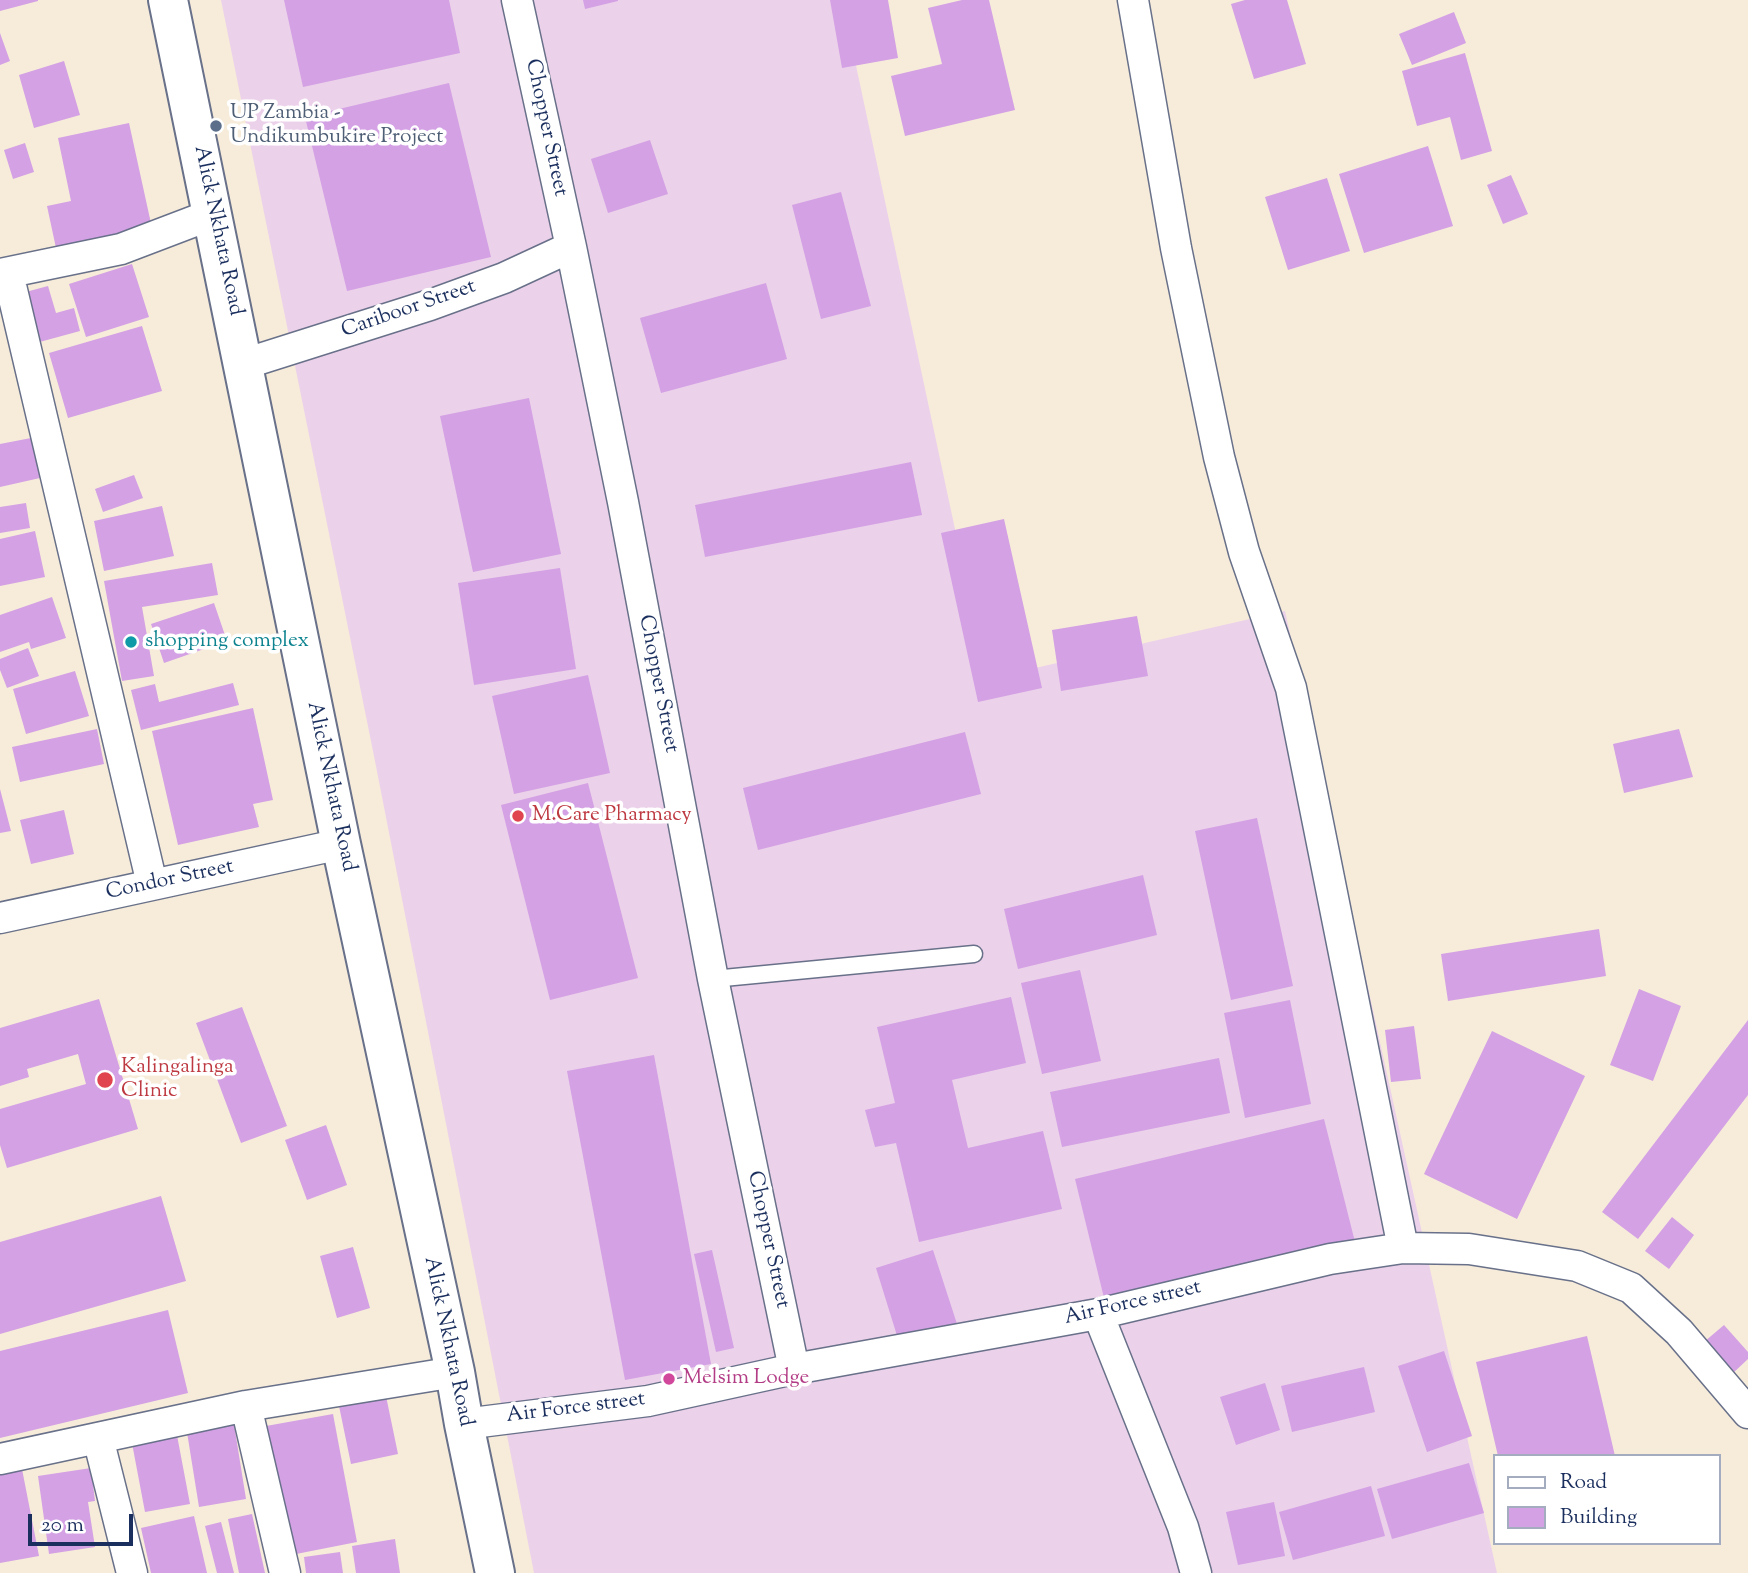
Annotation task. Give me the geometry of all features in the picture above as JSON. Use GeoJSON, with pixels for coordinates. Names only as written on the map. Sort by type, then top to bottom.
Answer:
{"type":"FeatureCollection","features":[{"type":"Feature","properties":{"kind":"main road","name":"Alick Nkhata Road"},"geometry":{"type":"LineString","coordinates":[[168,0],[341,844],[455,1372],[495,1573]]}},
{"type":"Feature","properties":{"kind":"street","name":"Chopper Street"},"geometry":{"type":"LineString","coordinates":[[517,0],[623,502],[713,979],[794,1369]]}},
{"type":"Feature","properties":{"kind":"street"},"geometry":{"type":"LineString","coordinates":[[1133,0],[1176,247],[1219,457],[1244,552],[1291,688],[1403,1248]]}},
{"type":"Feature","properties":{"kind":"street"},"geometry":{"type":"LineString","coordinates":[[152,884],[4,274],[121,249],[213,214]]}},
{"type":"Feature","properties":{"kind":"street","name":"Cariboor Street"},"geometry":{"type":"LineString","coordinates":[[244,364],[430,305],[504,278],[571,247]]}},
{"type":"Feature","properties":{"kind":"street","name":"Condor Street"},"geometry":{"type":"LineString","coordinates":[[0,918],[341,844]]}},
{"type":"Feature","properties":{"kind":"street","name":"Air Force street"},"geometry":{"type":"LineString","coordinates":[[464,1424],[648,1401],[794,1369],[1098,1314],[1329,1259],[1403,1248],[1469,1249],[1577,1266],[1631,1288],[1679,1332],[1748,1413]]}},
{"type":"Feature","properties":{"kind":"street"},"geometry":{"type":"LineString","coordinates":[[1098,1314],[1183,1527],[1196,1573]]}},
{"type":"Feature","properties":{"kind":"street"},"geometry":{"type":"LineString","coordinates":[[0,1459],[246,1406],[455,1372]]}},
{"type":"Feature","properties":{"kind":"street"},"geometry":{"type":"LineString","coordinates":[[246,1406],[285,1573]]}},
{"type":"Feature","properties":{"kind":"street"},"geometry":{"type":"LineString","coordinates":[[98,1438],[132,1573]]}},
{"type":"Feature","properties":{"kind":"lane"},"geometry":{"type":"LineString","coordinates":[[713,979],[974,954]]}},
{"type":"Feature","properties":{"kind":"shaded area"},"geometry":{"type":"Polygon","coordinates":[[[221,0],[842,0],[987,679],[1285,611],[1497,1573],[534,1573],[373,751],[221,0]]]}},
{"type":"Feature","properties":{"kind":"building"},"geometry":{"type":"Polygon","coordinates":[[[0,0],[38,0],[38,1],[0,11],[0,0]]]}},
{"type":"Feature","properties":{"kind":"building"},"geometry":{"type":"Polygon","coordinates":[[[284,0],[449,0],[460,53],[303,87],[284,0]]]}},
{"type":"Feature","properties":{"kind":"building"},"geometry":{"type":"Polygon","coordinates":[[[583,0],[618,0],[618,1],[585,9],[583,0]]]}},
{"type":"Feature","properties":{"kind":"building"},"geometry":{"type":"Polygon","coordinates":[[[830,0],[888,0],[898,58],[842,68],[830,0]]]}},
{"type":"Feature","properties":{"kind":"building"},"geometry":{"type":"Polygon","coordinates":[[[962,0],[989,0],[1015,110],[905,136],[891,76],[942,64],[928,8],[962,0]]]}},
{"type":"Feature","properties":{"kind":"building"},"geometry":{"type":"Polygon","coordinates":[[[1245,0],[1287,0],[1306,64],[1254,79],[1231,4],[1245,0]]]}},
{"type":"Feature","properties":{"kind":"building"},"geometry":{"type":"Polygon","coordinates":[[[1454,12],[1466,43],[1412,65],[1399,34],[1454,12]]]}},
{"type":"Feature","properties":{"kind":"building"},"geometry":{"type":"Polygon","coordinates":[[[0,33],[10,61],[0,65],[0,33]]]}},
{"type":"Feature","properties":{"kind":"building"},"geometry":{"type":"Polygon","coordinates":[[[1465,53],[1492,151],[1461,160],[1450,117],[1417,126],[1402,71],[1465,53]]]}},
{"type":"Feature","properties":{"kind":"building"},"geometry":{"type":"Polygon","coordinates":[[[64,61],[80,115],[34,128],[19,75],[64,61]]]}},
{"type":"Feature","properties":{"kind":"building"},"geometry":{"type":"Polygon","coordinates":[[[449,83],[491,257],[347,291],[305,117],[449,83]]]}},
{"type":"Feature","properties":{"kind":"building"},"geometry":{"type":"Polygon","coordinates":[[[129,123],[152,228],[56,248],[47,206],[71,201],[58,138],[129,123]]]}},
{"type":"Feature","properties":{"kind":"building"},"geometry":{"type":"Polygon","coordinates":[[[650,140],[668,194],[608,213],[591,159],[650,140]]]}},
{"type":"Feature","properties":{"kind":"building"},"geometry":{"type":"Polygon","coordinates":[[[25,143],[34,172],[13,179],[4,150],[25,143]]]}},
{"type":"Feature","properties":{"kind":"building"},"geometry":{"type":"Polygon","coordinates":[[[1428,146],[1453,226],[1364,253],[1339,174],[1428,146]]]}},
{"type":"Feature","properties":{"kind":"building"},"geometry":{"type":"Polygon","coordinates":[[[1511,175],[1528,214],[1503,224],[1487,185],[1511,175]]]}},
{"type":"Feature","properties":{"kind":"building"},"geometry":{"type":"Polygon","coordinates":[[[1327,178],[1350,251],[1288,270],[1265,197],[1327,178]]]}},
{"type":"Feature","properties":{"kind":"building"},"geometry":{"type":"Polygon","coordinates":[[[841,192],[871,306],[821,319],[792,205],[841,192]]]}},
{"type":"Feature","properties":{"kind":"building"},"geometry":{"type":"Polygon","coordinates":[[[132,264],[149,317],[86,337],[69,284],[132,264]]]}},
{"type":"Feature","properties":{"kind":"building"},"geometry":{"type":"Polygon","coordinates":[[[766,283],[787,359],[661,393],[640,318],[766,283]]]}},
{"type":"Feature","properties":{"kind":"building"},"geometry":{"type":"Polygon","coordinates":[[[48,286],[56,313],[74,308],[80,331],[36,343],[22,293],[48,286]]]}},
{"type":"Feature","properties":{"kind":"building"},"geometry":{"type":"Polygon","coordinates":[[[142,326],[162,391],[68,418],[49,353],[142,326]]]}},
{"type":"Feature","properties":{"kind":"building"},"geometry":{"type":"Polygon","coordinates":[[[529,398],[561,554],[473,572],[440,416],[529,398]]]}},
{"type":"Feature","properties":{"kind":"building"},"geometry":{"type":"Polygon","coordinates":[[[31,438],[40,478],[0,487],[0,444],[31,438]]]}},
{"type":"Feature","properties":{"kind":"building"},"geometry":{"type":"Polygon","coordinates":[[[911,462],[922,515],[705,557],[695,505],[911,462]]]}},
{"type":"Feature","properties":{"kind":"building"},"geometry":{"type":"Polygon","coordinates":[[[134,475],[143,498],[103,512],[95,489],[134,475]]]}},
{"type":"Feature","properties":{"kind":"building"},"geometry":{"type":"Polygon","coordinates":[[[26,503],[30,528],[0,533],[0,507],[26,503]]]}},
{"type":"Feature","properties":{"kind":"building"},"geometry":{"type":"Polygon","coordinates":[[[162,506],[174,556],[104,571],[94,521],[162,506]]]}},
{"type":"Feature","properties":{"kind":"building"},"geometry":{"type":"Polygon","coordinates":[[[1004,519],[1042,688],[978,702],[941,533],[1004,519]]]}},
{"type":"Feature","properties":{"kind":"building"},"geometry":{"type":"Polygon","coordinates":[[[35,531],[45,577],[0,586],[0,539],[35,531]]]}},
{"type":"Feature","properties":{"kind":"building","name":"shopping complex"},"geometry":{"type":"Polygon","coordinates":[[[212,563],[218,595],[142,607],[154,676],[122,681],[104,581],[212,563]]]}},
{"type":"Feature","properties":{"kind":"building"},"geometry":{"type":"Polygon","coordinates":[[[560,568],[576,669],[474,685],[458,583],[560,568]]]}},
{"type":"Feature","properties":{"kind":"building"},"geometry":{"type":"Polygon","coordinates":[[[52,597],[66,638],[31,649],[29,642],[0,652],[0,615],[52,597]]]}},
{"type":"Feature","properties":{"kind":"building"},"geometry":{"type":"Polygon","coordinates":[[[214,603],[227,641],[164,663],[151,624],[214,603]]]}},
{"type":"Feature","properties":{"kind":"building"},"geometry":{"type":"Polygon","coordinates":[[[1137,616],[1148,676],[1061,691],[1052,630],[1137,616]]]}},
{"type":"Feature","properties":{"kind":"building"},"geometry":{"type":"Polygon","coordinates":[[[28,648],[39,676],[7,688],[0,670],[0,659],[28,648]]]}},
{"type":"Feature","properties":{"kind":"building"},"geometry":{"type":"Polygon","coordinates":[[[75,671],[89,716],[26,734],[13,689],[75,671]]]}},
{"type":"Feature","properties":{"kind":"building"},"geometry":{"type":"Polygon","coordinates":[[[588,675],[610,773],[514,794],[492,696],[588,675]]]}},
{"type":"Feature","properties":{"kind":"building"},"geometry":{"type":"Polygon","coordinates":[[[233,683],[239,705],[141,730],[131,690],[155,684],[159,702],[233,683]]]}},
{"type":"Feature","properties":{"kind":"building"},"geometry":{"type":"Polygon","coordinates":[[[253,708],[273,800],[253,804],[259,827],[178,845],[152,731],[253,708]]]}},
{"type":"Feature","properties":{"kind":"building"},"geometry":{"type":"Polygon","coordinates":[[[97,729],[104,764],[20,782],[12,747],[97,729]]]}},
{"type":"Feature","properties":{"kind":"building"},"geometry":{"type":"Polygon","coordinates":[[[1679,729],[1693,777],[1624,793],[1613,744],[1679,729]]]}},
{"type":"Feature","properties":{"kind":"building"},"geometry":{"type":"Polygon","coordinates":[[[965,732],[981,794],[758,850],[743,788],[965,732]]]}},
{"type":"Feature","properties":{"kind":"building"},"geometry":{"type":"Polygon","coordinates":[[[588,783],[638,978],[550,1000],[501,805],[588,783]]]}},
{"type":"Feature","properties":{"kind":"building"},"geometry":{"type":"Polygon","coordinates":[[[0,789],[11,831],[0,833],[0,789]]]}},
{"type":"Feature","properties":{"kind":"building"},"geometry":{"type":"Polygon","coordinates":[[[64,810],[74,854],[31,864],[20,820],[64,810]]]}},
{"type":"Feature","properties":{"kind":"building"},"geometry":{"type":"Polygon","coordinates":[[[1257,818],[1293,986],[1231,1000],[1195,831],[1257,818]]]}},
{"type":"Feature","properties":{"kind":"building"},"geometry":{"type":"Polygon","coordinates":[[[1143,875],[1157,935],[1018,969],[1004,909],[1143,875]]]}},
{"type":"Feature","properties":{"kind":"building"},"geometry":{"type":"Polygon","coordinates":[[[1599,929],[1606,976],[1448,1001],[1441,954],[1599,929]]]}},
{"type":"Feature","properties":{"kind":"building"},"geometry":{"type":"Polygon","coordinates":[[[1080,970],[1101,1061],[1042,1074],[1021,983],[1080,970]]]}},
{"type":"Feature","properties":{"kind":"building"},"geometry":{"type":"Polygon","coordinates":[[[1639,989],[1681,1006],[1653,1081],[1610,1065],[1639,989]]]}},
{"type":"Feature","properties":{"kind":"building"},"geometry":{"type":"Polygon","coordinates":[[[1011,997],[1026,1063],[952,1080],[968,1148],[1043,1131],[1062,1209],[919,1242],[896,1143],[875,1147],[865,1110],[895,1103],[877,1027],[1011,997]]]}},
{"type":"Feature","properties":{"kind":"building","name":"Kalingalinga Clinic"},"geometry":{"type":"Polygon","coordinates":[[[99,999],[138,1129],[7,1168],[0,1145],[0,1109],[86,1084],[78,1054],[27,1069],[29,1077],[0,1086],[0,1028],[99,999]]]}},
{"type":"Feature","properties":{"kind":"building"},"geometry":{"type":"Polygon","coordinates":[[[1290,1000],[1311,1104],[1245,1118],[1224,1013],[1290,1000]]]}},
{"type":"Feature","properties":{"kind":"building"},"geometry":{"type":"Polygon","coordinates":[[[242,1007],[287,1126],[241,1143],[196,1023],[242,1007]]]}},
{"type":"Feature","properties":{"kind":"building"},"geometry":{"type":"Polygon","coordinates":[[[1748,1020],[1748,1095],[1638,1239],[1602,1212],[1748,1020]]]}},
{"type":"Feature","properties":{"kind":"building"},"geometry":{"type":"Polygon","coordinates":[[[1414,1026],[1421,1079],[1391,1082],[1385,1030],[1414,1026]]]}},
{"type":"Feature","properties":{"kind":"building"},"geometry":{"type":"Polygon","coordinates":[[[1492,1031],[1585,1076],[1517,1219],[1424,1174],[1492,1031]]]}},
{"type":"Feature","properties":{"kind":"building"},"geometry":{"type":"Polygon","coordinates":[[[654,1055],[711,1364],[625,1380],[567,1071],[654,1055]]]}},
{"type":"Feature","properties":{"kind":"building"},"geometry":{"type":"Polygon","coordinates":[[[1219,1058],[1230,1113],[1062,1147],[1050,1092],[1219,1058]]]}},
{"type":"Feature","properties":{"kind":"building"},"geometry":{"type":"Polygon","coordinates":[[[1324,1119],[1355,1242],[1105,1302],[1075,1179],[1324,1119]]]}},
{"type":"Feature","properties":{"kind":"building"},"geometry":{"type":"Polygon","coordinates":[[[326,1125],[347,1185],[307,1200],[285,1140],[326,1125]]]}},
{"type":"Feature","properties":{"kind":"building"},"geometry":{"type":"Polygon","coordinates":[[[161,1196],[186,1281],[0,1334],[0,1242],[161,1196]]]}},
{"type":"Feature","properties":{"kind":"building"},"geometry":{"type":"Polygon","coordinates":[[[1672,1217],[1694,1235],[1669,1269],[1645,1251],[1672,1217]]]}},
{"type":"Feature","properties":{"kind":"building"},"geometry":{"type":"Polygon","coordinates":[[[353,1247],[370,1308],[337,1318],[320,1256],[353,1247]]]}},
{"type":"Feature","properties":{"kind":"building"},"geometry":{"type":"Polygon","coordinates":[[[712,1250],[734,1348],[716,1352],[694,1254],[712,1250]]]}},
{"type":"Feature","properties":{"kind":"building"},"geometry":{"type":"Polygon","coordinates":[[[933,1250],[957,1324],[899,1342],[876,1268],[933,1250]]]}},
{"type":"Feature","properties":{"kind":"building"},"geometry":{"type":"Polygon","coordinates":[[[168,1310],[188,1393],[0,1438],[0,1351],[168,1310]]]}},
{"type":"Feature","properties":{"kind":"building"},"geometry":{"type":"Polygon","coordinates":[[[1724,1325],[1748,1352],[1748,1359],[1732,1374],[1704,1342],[1724,1325]]]}},
{"type":"Feature","properties":{"kind":"building"},"geometry":{"type":"Polygon","coordinates":[[[1587,1336],[1615,1454],[1498,1454],[1476,1362],[1587,1336]]]}},
{"type":"Feature","properties":{"kind":"building"},"geometry":{"type":"Polygon","coordinates":[[[1444,1351],[1472,1436],[1427,1452],[1398,1366],[1444,1351]]]}},
{"type":"Feature","properties":{"kind":"building"},"geometry":{"type":"Polygon","coordinates":[[[1364,1367],[1375,1412],[1292,1432],[1281,1386],[1364,1367]]]}},
{"type":"Feature","properties":{"kind":"building"},"geometry":{"type":"Polygon","coordinates":[[[1265,1383],[1280,1430],[1236,1445],[1220,1397],[1265,1383]]]}},
{"type":"Feature","properties":{"kind":"building"},"geometry":{"type":"Polygon","coordinates":[[[386,1396],[398,1454],[351,1464],[339,1406],[386,1396]]]}},
{"type":"Feature","properties":{"kind":"building"},"geometry":{"type":"Polygon","coordinates":[[[333,1414],[357,1542],[291,1555],[266,1426],[333,1414]]]}},
{"type":"Feature","properties":{"kind":"building"},"geometry":{"type":"Polygon","coordinates":[[[233,1418],[246,1499],[199,1507],[186,1426],[233,1418]]]}},
{"type":"Feature","properties":{"kind":"building"},"geometry":{"type":"Polygon","coordinates":[[[176,1430],[190,1504],[145,1512],[131,1438],[176,1430]]]}},
{"type":"Feature","properties":{"kind":"building"},"geometry":{"type":"Polygon","coordinates":[[[1469,1463],[1484,1513],[1392,1539],[1377,1489],[1469,1463]]]}},
{"type":"Feature","properties":{"kind":"building"},"geometry":{"type":"Polygon","coordinates":[[[91,1468],[95,1501],[88,1502],[95,1547],[49,1554],[38,1476],[91,1468]]]}},
{"type":"Feature","properties":{"kind":"building"},"geometry":{"type":"Polygon","coordinates":[[[22,1469],[39,1556],[0,1563],[0,1473],[22,1469]]]}},
{"type":"Feature","properties":{"kind":"building"},"geometry":{"type":"Polygon","coordinates":[[[1371,1486],[1385,1536],[1293,1560],[1279,1512],[1371,1486]]]}},
{"type":"Feature","properties":{"kind":"building"},"geometry":{"type":"Polygon","coordinates":[[[1274,1502],[1285,1556],[1238,1565],[1226,1512],[1274,1502]]]}},
{"type":"Feature","properties":{"kind":"building"},"geometry":{"type":"Polygon","coordinates":[[[252,1514],[265,1573],[239,1573],[228,1519],[252,1514]]]}},
{"type":"Feature","properties":{"kind":"building"},"geometry":{"type":"Polygon","coordinates":[[[194,1516],[207,1573],[151,1573],[141,1528],[194,1516]]]}},
{"type":"Feature","properties":{"kind":"building"},"geometry":{"type":"Polygon","coordinates":[[[221,1522],[234,1573],[217,1573],[205,1526],[221,1522]]]}},
{"type":"Feature","properties":{"kind":"building"},"geometry":{"type":"Polygon","coordinates":[[[395,1539],[400,1573],[356,1573],[352,1546],[395,1539]]]}},
{"type":"Feature","properties":{"kind":"building"},"geometry":{"type":"Polygon","coordinates":[[[340,1552],[343,1573],[306,1573],[304,1557],[340,1552]]]}},
{"type":"Feature","properties":{"kind":"place","name":"UP Zambia - Undikumbukire Project"},"geometry":{"type":"Point","coordinates":[216,126]}},
{"type":"Feature","properties":{"kind":"place","name":"shopping complex"},"geometry":{"type":"Point","coordinates":[131,642]}},
{"type":"Feature","properties":{"kind":"place","name":"M.Care Pharmacy"},"geometry":{"type":"Point","coordinates":[518,816]}},
{"type":"Feature","properties":{"kind":"place","name":"Kalingalinga Clinic"},"geometry":{"type":"Point","coordinates":[105,1080]}},
{"type":"Feature","properties":{"kind":"place","name":"Melsim Lodge"},"geometry":{"type":"Point","coordinates":[669,1379]}}]}
